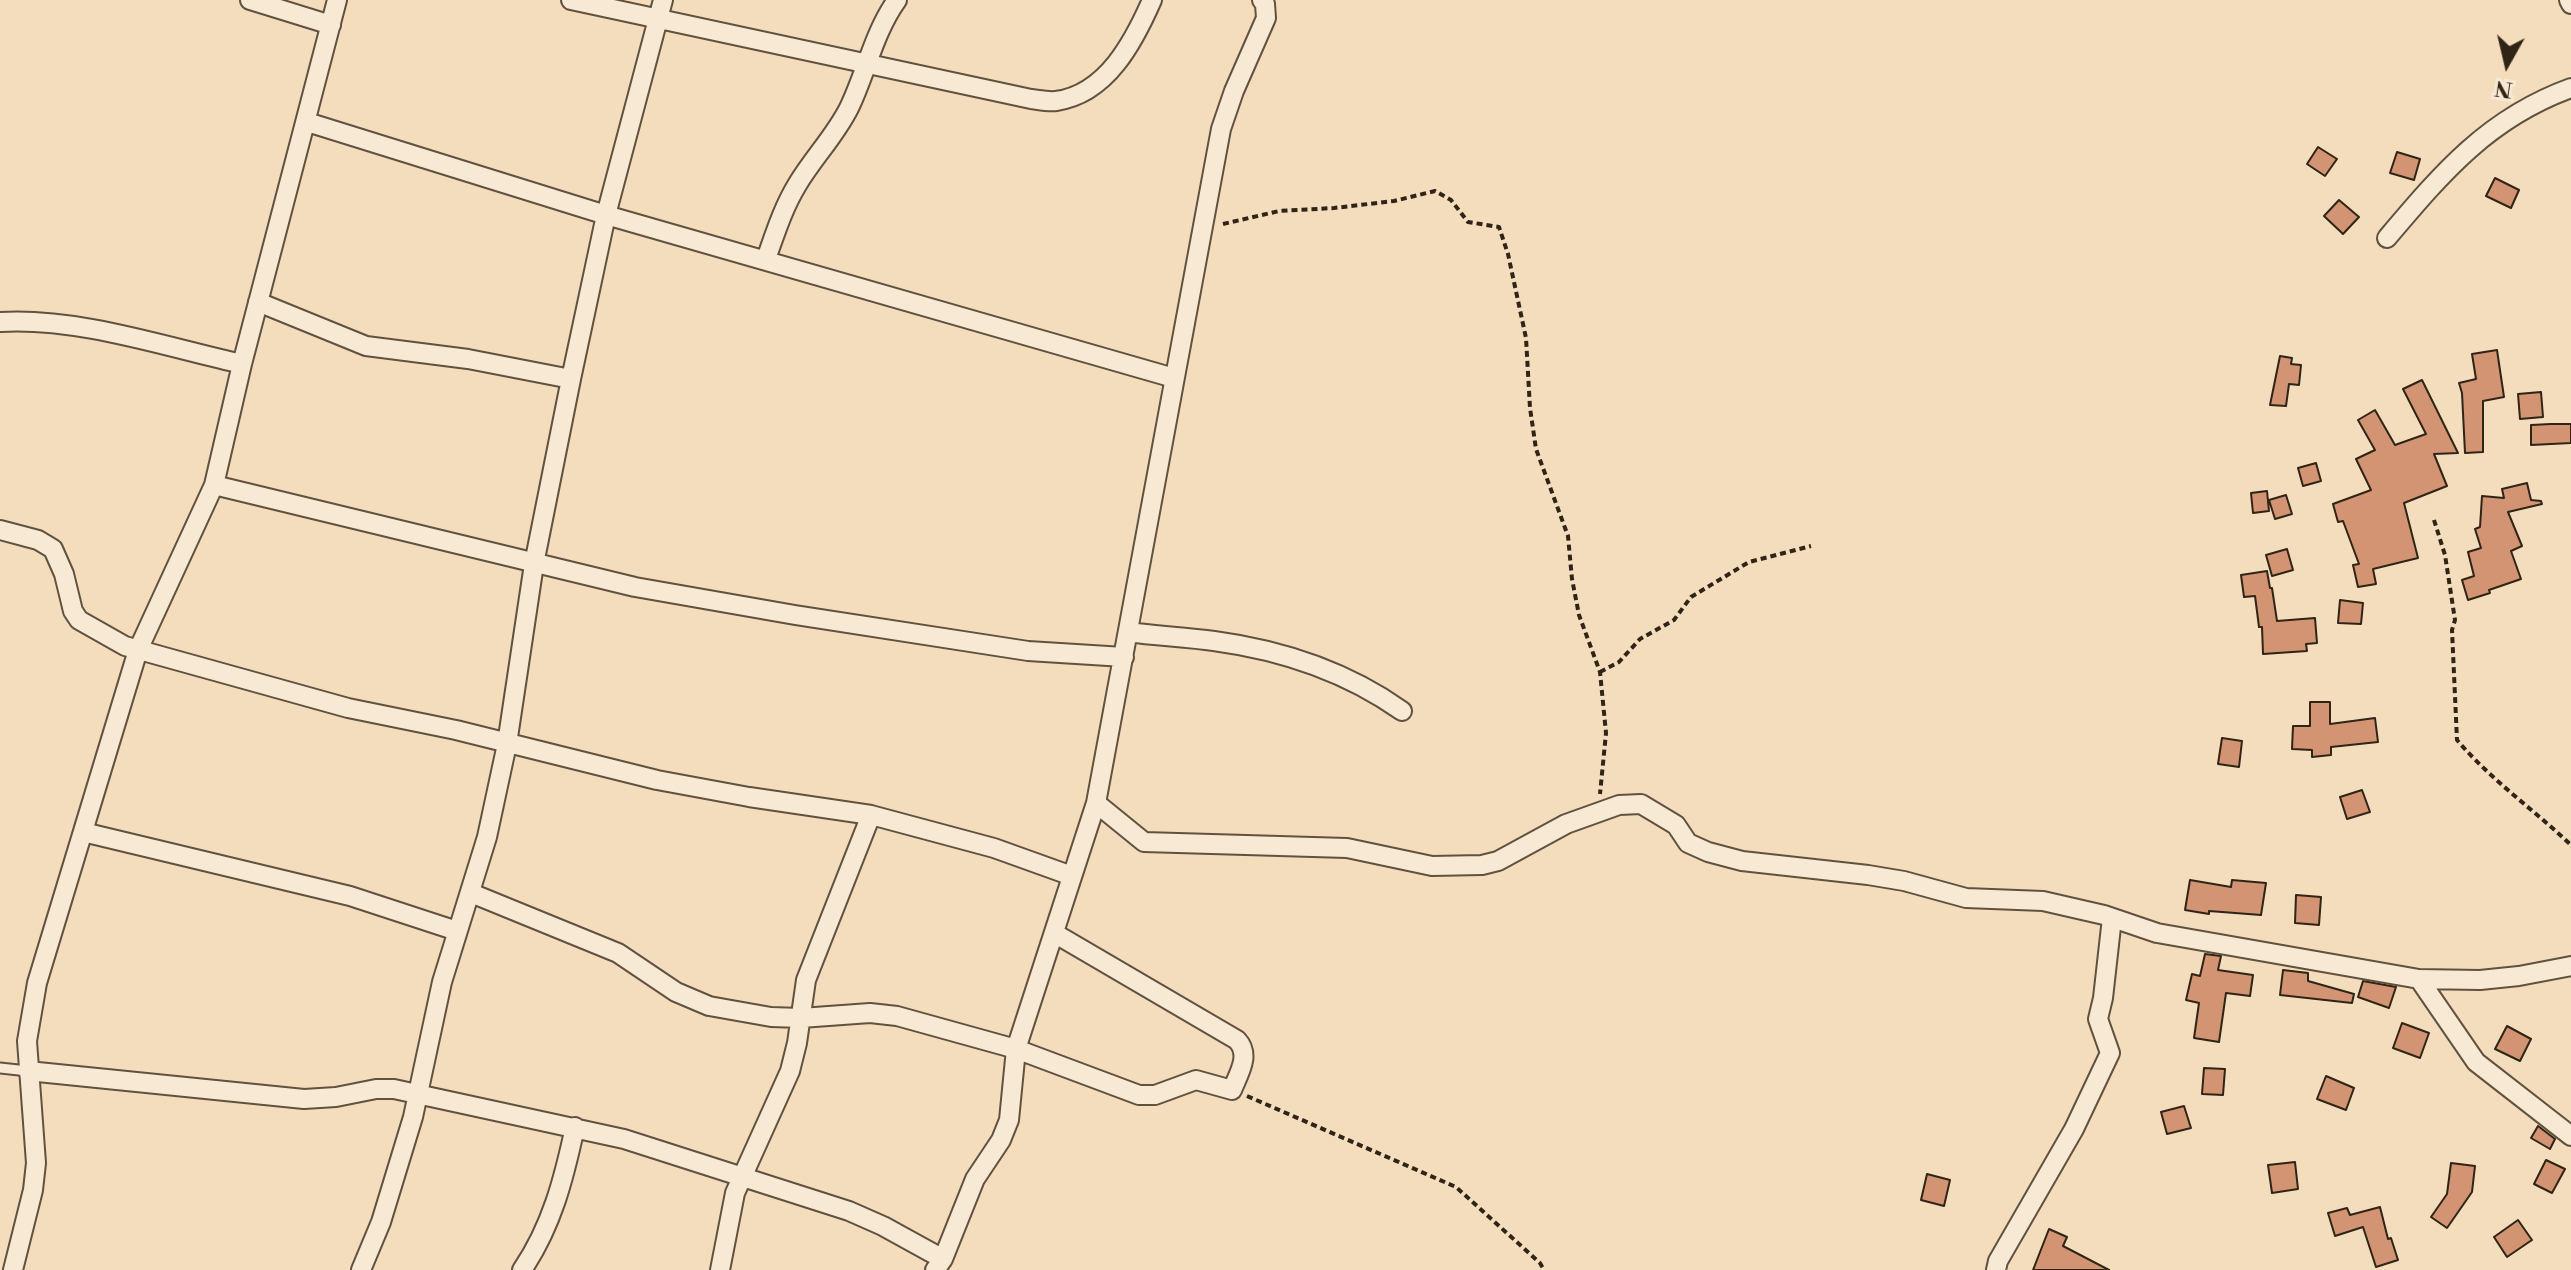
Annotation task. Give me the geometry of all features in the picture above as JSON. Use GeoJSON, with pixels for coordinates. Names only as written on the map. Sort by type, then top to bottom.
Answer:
{"type":"FeatureCollection","features":[{"type":"Feature","properties":{"kind":"street"},"geometry":{"type":"LineString","coordinates":[[250,0],[331,25]]}},
{"type":"Feature","properties":{"kind":"street"},"geometry":{"type":"LineString","coordinates":[[13,1270],[28,1213],[36,1163],[27,1041],[37,983],[138,650],[214,485],[242,364],[337,0]]}},
{"type":"Feature","properties":{"kind":"street"},"geometry":{"type":"LineString","coordinates":[[571,0],[1031,99],[1056,101],[1077,94],[1098,81],[1119,61],[1152,0]]}},
{"type":"Feature","properties":{"kind":"street"},"geometry":{"type":"LineString","coordinates":[[361,1270],[381,1222],[419,1093],[442,982],[487,837],[507,744],[534,564],[571,379],[606,215],[663,0]]}},
{"type":"Feature","properties":{"kind":"street"},"geometry":{"type":"LineString","coordinates":[[766,259],[784,208],[839,126],[880,31],[897,0]]}},
{"type":"Feature","properties":{"kind":"street"},"geometry":{"type":"LineString","coordinates":[[28,1071],[304,1099],[336,1097],[376,1089],[419,1093],[624,1139],[742,1175],[849,1211],[883,1226],[939,1264],[975,1179],[1001,1140],[1009,1120],[1016,1049],[1096,803],[1221,129],[1266,18],[1262,0]]}},
{"type":"Feature","properties":{"kind":"street"},"geometry":{"type":"LineString","coordinates":[[2387,238],[2432,184],[2475,142],[2513,115],[2571,88]]}},
{"type":"Feature","properties":{"kind":"street"},"geometry":{"type":"LineString","coordinates":[[307,122],[606,215],[1174,378]]}},
{"type":"Feature","properties":{"kind":"street"},"geometry":{"type":"LineString","coordinates":[[258,302],[366,346],[481,361],[571,379]]}},
{"type":"Feature","properties":{"kind":"street"},"geometry":{"type":"LineString","coordinates":[[0,322],[65,324],[242,364]]}},
{"type":"Feature","properties":{"kind":"street"},"geometry":{"type":"LineString","coordinates":[[214,485],[635,587],[1028,651],[1124,657]]}},
{"type":"Feature","properties":{"kind":"street"},"geometry":{"type":"LineString","coordinates":[[0,530],[38,540],[53,549],[73,611],[79,620],[87,627],[138,650],[348,708],[456,730],[657,780],[871,815],[994,848],[1072,876]]}},
{"type":"Feature","properties":{"kind":"street"},"geometry":{"type":"LineString","coordinates":[[1128,632],[1213,641],[1281,654],[1353,680],[1402,711]]}},
{"type":"Feature","properties":{"kind":"street"},"geometry":{"type":"LineString","coordinates":[[1096,803],[1144,842],[1347,848],[1432,866],[1482,865],[1498,861],[1566,824],[1619,805],[1641,804],[1676,825],[1688,843],[1742,861],[1868,875],[1966,898],[2043,901],[2157,933],[2419,979],[2480,980],[2571,966]]}},
{"type":"Feature","properties":{"kind":"street"},"geometry":{"type":"LineString","coordinates":[[720,1270],[729,1219],[742,1175],[790,1071],[806,980],[871,815]]}},
{"type":"Feature","properties":{"kind":"street"},"geometry":{"type":"LineString","coordinates":[[83,832],[350,896],[457,931]]}},
{"type":"Feature","properties":{"kind":"street"},"geometry":{"type":"LineString","coordinates":[[471,893],[618,953],[676,992],[709,1006],[801,1018],[870,1013],[897,1016],[1016,1049],[1139,1095],[1155,1095],[1196,1080],[1232,1090],[1245,1051],[1237,1040],[1054,933]]}},
{"type":"Feature","properties":{"kind":"street"},"geometry":{"type":"LineString","coordinates":[[1996,1270],[1998,1261],[2074,1129],[2110,1053],[2098,1019],[2112,918]]}},
{"type":"Feature","properties":{"kind":"street"},"geometry":{"type":"LineString","coordinates":[[2419,979],[2476,1062],[2571,1136]]}},
{"type":"Feature","properties":{"kind":"street"},"geometry":{"type":"LineString","coordinates":[[522,1270],[555,1206],[575,1127]]}},
{"type":"Feature","properties":{"kind":"lane"},"geometry":{"type":"LineString","coordinates":[[0,1068],[28,1071]]}},
{"type":"Feature","properties":{"kind":"path"},"geometry":{"type":"LineString","coordinates":[[1201,229],[1279,211],[1394,201],[1435,191],[1451,200],[1468,222],[1499,227],[1526,338],[1536,449],[1568,536],[1579,615],[1600,672],[1606,733],[1599,812]]}},
{"type":"Feature","properties":{"kind":"path"},"geometry":{"type":"LineString","coordinates":[[2434,520],[2445,555],[2455,620],[2452,630],[2457,740],[2505,790],[2571,845]]}},
{"type":"Feature","properties":{"kind":"path"},"geometry":{"type":"LineString","coordinates":[[1600,672],[1619,662],[1640,639],[1674,620],[1691,597],[1749,562],[1811,546]]}},
{"type":"Feature","properties":{"kind":"path"},"geometry":{"type":"LineString","coordinates":[[1232,1090],[1456,1187],[1544,1270]]}},
{"type":"Feature","properties":{"kind":"building"},"geometry":{"type":"Polygon","coordinates":[[[2318,147],[2337,159],[2325,176],[2307,164],[2318,147]]]}},
{"type":"Feature","properties":{"kind":"building"},"geometry":{"type":"Polygon","coordinates":[[[2397,152],[2420,159],[2414,180],[2390,173],[2397,152]]]}},
{"type":"Feature","properties":{"kind":"building"},"geometry":{"type":"Polygon","coordinates":[[[2495,178],[2519,190],[2511,208],[2486,196],[2495,178]]]}},
{"type":"Feature","properties":{"kind":"building"},"geometry":{"type":"Polygon","coordinates":[[[2339,200],[2359,217],[2343,234],[2324,216],[2339,200]]]}},
{"type":"Feature","properties":{"kind":"building"},"geometry":{"type":"Polygon","coordinates":[[[2497,350],[2504,397],[2483,401],[2483,452],[2465,453],[2459,383],[2476,379],[2472,354],[2497,350]]]}},
{"type":"Feature","properties":{"kind":"building"},"geometry":{"type":"Polygon","coordinates":[[[2280,356],[2292,358],[2291,364],[2301,365],[2299,385],[2289,384],[2286,406],[2270,405],[2280,356]]]}},
{"type":"Feature","properties":{"kind":"building"},"geometry":{"type":"Polygon","coordinates":[[[2422,380],[2458,453],[2434,454],[2447,486],[2404,503],[2418,558],[2373,569],[2376,584],[2358,587],[2353,565],[2359,564],[2343,521],[2338,522],[2333,504],[2371,490],[2356,459],[2375,450],[2358,420],[2375,410],[2395,445],[2426,434],[2403,389],[2422,380]]]}},
{"type":"Feature","properties":{"kind":"building"},"geometry":{"type":"Polygon","coordinates":[[[2541,392],[2543,417],[2520,419],[2518,394],[2541,392]]]}},
{"type":"Feature","properties":{"kind":"building"},"geometry":{"type":"Polygon","coordinates":[[[2571,424],[2571,443],[2531,445],[2531,425],[2571,424]]]}},
{"type":"Feature","properties":{"kind":"building"},"geometry":{"type":"Polygon","coordinates":[[[2316,463],[2321,481],[2303,486],[2298,468],[2316,463]]]}},
{"type":"Feature","properties":{"kind":"building"},"geometry":{"type":"Polygon","coordinates":[[[2527,483],[2531,500],[2541,501],[2542,504],[2508,512],[2522,546],[2511,551],[2521,579],[2468,600],[2462,580],[2474,576],[2468,552],[2481,548],[2475,529],[2480,527],[2482,496],[2504,498],[2502,489],[2527,483]]]}},
{"type":"Feature","properties":{"kind":"building"},"geometry":{"type":"Polygon","coordinates":[[[2267,491],[2269,511],[2253,513],[2251,493],[2267,491]]]}},
{"type":"Feature","properties":{"kind":"building"},"geometry":{"type":"Polygon","coordinates":[[[2286,495],[2292,514],[2275,519],[2269,500],[2286,495]]]}},
{"type":"Feature","properties":{"kind":"building"},"geometry":{"type":"Polygon","coordinates":[[[2287,549],[2293,570],[2272,576],[2266,555],[2287,549]]]}},
{"type":"Feature","properties":{"kind":"building"},"geometry":{"type":"Polygon","coordinates":[[[2267,571],[2277,621],[2315,618],[2317,643],[2306,644],[2307,651],[2263,654],[2262,627],[2259,627],[2255,596],[2244,597],[2241,575],[2267,571]]]}},
{"type":"Feature","properties":{"kind":"building"},"geometry":{"type":"Polygon","coordinates":[[[2340,600],[2363,603],[2361,624],[2338,623],[2340,600]]]}},
{"type":"Feature","properties":{"kind":"building"},"geometry":{"type":"Polygon","coordinates":[[[2310,702],[2330,702],[2330,724],[2375,718],[2378,742],[2331,747],[2331,755],[2312,757],[2312,750],[2292,749],[2293,726],[2310,726],[2310,702]]]}},
{"type":"Feature","properties":{"kind":"building"},"geometry":{"type":"Polygon","coordinates":[[[2222,738],[2242,741],[2239,767],[2218,764],[2222,738]]]}},
{"type":"Feature","properties":{"kind":"building"},"geometry":{"type":"Polygon","coordinates":[[[2362,790],[2370,812],[2347,819],[2340,797],[2362,790]]]}},
{"type":"Feature","properties":{"kind":"building"},"geometry":{"type":"Polygon","coordinates":[[[2190,880],[2231,887],[2232,880],[2266,883],[2261,915],[2209,911],[2209,914],[2185,910],[2190,880]]]}},
{"type":"Feature","properties":{"kind":"building"},"geometry":{"type":"Polygon","coordinates":[[[2296,895],[2321,897],[2319,925],[2295,923],[2296,895]]]}},
{"type":"Feature","properties":{"kind":"building"},"geometry":{"type":"Polygon","coordinates":[[[2205,954],[2221,956],[2218,970],[2253,975],[2250,996],[2226,993],[2219,1042],[2194,1038],[2199,1003],[2186,1000],[2192,974],[2200,976],[2205,954]]]}},
{"type":"Feature","properties":{"kind":"building"},"geometry":{"type":"Polygon","coordinates":[[[2283,970],[2308,973],[2308,981],[2354,994],[2352,1003],[2280,995],[2283,970]]]}},
{"type":"Feature","properties":{"kind":"building"},"geometry":{"type":"Polygon","coordinates":[[[2363,981],[2396,987],[2389,1008],[2358,997],[2363,981]]]}},
{"type":"Feature","properties":{"kind":"building"},"geometry":{"type":"Polygon","coordinates":[[[2402,1023],[2429,1033],[2420,1058],[2393,1048],[2402,1023]]]}},
{"type":"Feature","properties":{"kind":"building"},"geometry":{"type":"Polygon","coordinates":[[[2507,1026],[2531,1039],[2520,1061],[2495,1049],[2507,1026]]]}},
{"type":"Feature","properties":{"kind":"building"},"geometry":{"type":"Polygon","coordinates":[[[2204,1068],[2225,1069],[2223,1095],[2202,1094],[2204,1068]]]}},
{"type":"Feature","properties":{"kind":"building"},"geometry":{"type":"Polygon","coordinates":[[[2326,1076],[2354,1088],[2346,1110],[2317,1099],[2326,1076]]]}},
{"type":"Feature","properties":{"kind":"building"},"geometry":{"type":"Polygon","coordinates":[[[2184,1106],[2191,1128],[2167,1134],[2161,1112],[2184,1106]]]}},
{"type":"Feature","properties":{"kind":"building"},"geometry":{"type":"Polygon","coordinates":[[[2538,1126],[2555,1139],[2550,1149],[2531,1138],[2538,1126]]]}},
{"type":"Feature","properties":{"kind":"building"},"geometry":{"type":"Polygon","coordinates":[[[2546,1160],[2565,1169],[2552,1193],[2534,1184],[2546,1160]]]}},
{"type":"Feature","properties":{"kind":"building"},"geometry":{"type":"Polygon","coordinates":[[[2295,1162],[2298,1189],[2272,1193],[2268,1165],[2295,1162]]]}},
{"type":"Feature","properties":{"kind":"building"},"geometry":{"type":"Polygon","coordinates":[[[2451,1163],[2475,1166],[2472,1192],[2447,1228],[2431,1217],[2447,1194],[2451,1163]]]}},
{"type":"Feature","properties":{"kind":"building"},"geometry":{"type":"Polygon","coordinates":[[[1927,1174],[1950,1180],[1944,1206],[1921,1200],[1927,1174]]]}},
{"type":"Feature","properties":{"kind":"building"},"geometry":{"type":"Polygon","coordinates":[[[2380,1207],[2388,1239],[2391,1238],[2398,1260],[2376,1267],[2363,1227],[2335,1236],[2328,1213],[2347,1208],[2350,1215],[2380,1207]]]}},
{"type":"Feature","properties":{"kind":"building"},"geometry":{"type":"Polygon","coordinates":[[[2518,1220],[2532,1240],[2507,1257],[2494,1237],[2518,1220]]]}},
{"type":"Feature","properties":{"kind":"building"},"geometry":{"type":"Polygon","coordinates":[[[2049,1229],[2067,1237],[2063,1246],[2109,1270],[2033,1270],[2049,1229]]]}}]}
